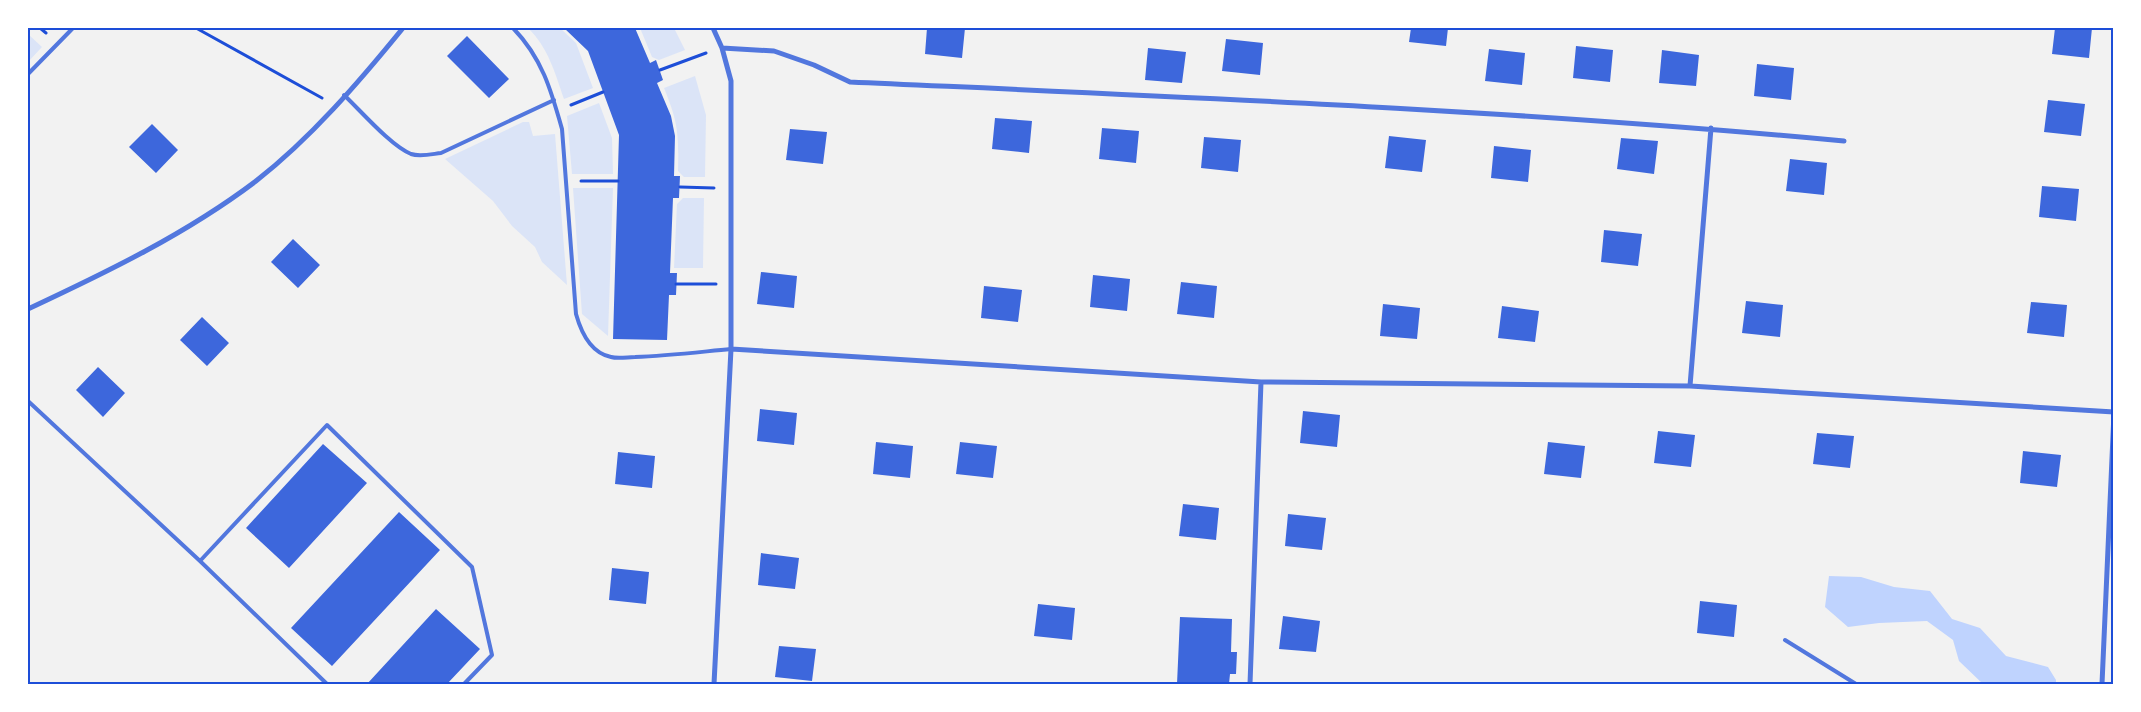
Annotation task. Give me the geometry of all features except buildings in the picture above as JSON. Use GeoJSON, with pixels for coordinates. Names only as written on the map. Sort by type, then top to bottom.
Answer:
{"type":"FeatureCollection","features":[{"type":"Feature","properties":{"kind":"street"},"geometry":{"type":"LineString","coordinates":[[28,309],[170,238],[256,181],[284,158],[335,105],[403,28]]}},
{"type":"Feature","properties":{"kind":"street"},"geometry":{"type":"LineString","coordinates":[[713,28],[722,48],[732,81],[731,349],[714,684]]}},
{"type":"Feature","properties":{"kind":"street"},"geometry":{"type":"LineString","coordinates":[[722,48],[774,51],[814,65],[850,82],[1409,107],[1711,128],[1844,141]]}},
{"type":"Feature","properties":{"kind":"street"},"geometry":{"type":"LineString","coordinates":[[1690,386],[1711,128]]}},
{"type":"Feature","properties":{"kind":"street"},"geometry":{"type":"LineString","coordinates":[[731,349],[1261,382],[1690,386],[2114,413],[2102,684]]}},
{"type":"Feature","properties":{"kind":"street"},"geometry":{"type":"LineString","coordinates":[[1250,684],[1261,382]]}},
{"type":"Feature","properties":{"kind":"lane"},"geometry":{"type":"LineString","coordinates":[[28,74],[73,28]]}},
{"type":"Feature","properties":{"kind":"lane"},"geometry":{"type":"LineString","coordinates":[[513,28],[527,42],[536,57],[554,100],[562,129],[576,314],[580,330],[600,352],[612,357],[662,356],[731,349]]}},
{"type":"Feature","properties":{"kind":"lane"},"geometry":{"type":"LineString","coordinates":[[344,95],[396,145],[411,154],[426,155],[441,153],[554,100]]}},
{"type":"Feature","properties":{"kind":"lane"},"geometry":{"type":"LineString","coordinates":[[28,401],[200,561],[327,684]]}},
{"type":"Feature","properties":{"kind":"lane"},"geometry":{"type":"LineString","coordinates":[[200,561],[327,425],[472,568],[492,655],[464,684]]}},
{"type":"Feature","properties":{"kind":"lane"},"geometry":{"type":"LineString","coordinates":[[1785,640],[1856,684]]}},
{"type":"Feature","properties":{"kind":"path"},"geometry":{"type":"LineString","coordinates":[[196,28],[335,105]]}},
{"type":"Feature","properties":{"kind":"path"},"geometry":{"type":"LineString","coordinates":[[660,70],[722,48]]}},
{"type":"Feature","properties":{"kind":"path"},"geometry":{"type":"LineString","coordinates":[[557,111],[603,92]]}},
{"type":"Feature","properties":{"kind":"path"},"geometry":{"type":"LineString","coordinates":[[566,181],[618,181]]}},
{"type":"Feature","properties":{"kind":"path"},"geometry":{"type":"LineString","coordinates":[[680,187],[731,188]]}},
{"type":"Feature","properties":{"kind":"path"},"geometry":{"type":"LineString","coordinates":[[676,284],[731,284]]}},
{"type":"Feature","properties":{"kind":"shaded area"},"geometry":{"type":"Polygon","coordinates":[[[528,28],[560,28],[576,43],[593,88],[564,99],[546,52],[528,28]]]}},
{"type":"Feature","properties":{"kind":"shaded area"},"geometry":{"type":"Polygon","coordinates":[[[640,28],[674,28],[685,50],[659,60],[652,57],[640,28]]]}},
{"type":"Feature","properties":{"kind":"shaded area"},"geometry":{"type":"Polygon","coordinates":[[[28,34],[42,47],[28,62],[28,34]]]}},
{"type":"Feature","properties":{"kind":"shaded area"},"geometry":{"type":"Polygon","coordinates":[[[695,76],[706,115],[705,177],[684,177],[678,171],[677,128],[664,88],[695,76]]]}},
{"type":"Feature","properties":{"kind":"shaded area"},"geometry":{"type":"Polygon","coordinates":[[[599,103],[612,138],[613,174],[572,174],[567,116],[599,103]]]}},
{"type":"Feature","properties":{"kind":"shaded area"},"geometry":{"type":"Polygon","coordinates":[[[523,122],[529,122],[533,136],[555,134],[567,285],[542,262],[535,247],[512,226],[493,201],[445,159],[523,122]]]}},
{"type":"Feature","properties":{"kind":"shaded area"},"geometry":{"type":"Polygon","coordinates":[[[573,188],[613,188],[608,336],[582,314],[573,188]]]}},
{"type":"Feature","properties":{"kind":"shaded area"},"geometry":{"type":"Polygon","coordinates":[[[683,198],[704,198],[703,268],[674,268],[677,204],[683,198]]]}},
{"type":"Feature","properties":{"kind":"water"},"geometry":{"type":"Polygon","coordinates":[[[1829,576],[1861,577],[1894,587],[1930,591],[1952,619],[1980,628],[2006,656],[2048,667],[2056,680],[2056,684],[1983,684],[1959,661],[1953,640],[1927,621],[1879,623],[1848,627],[1825,607],[1829,576]]]}}]}
